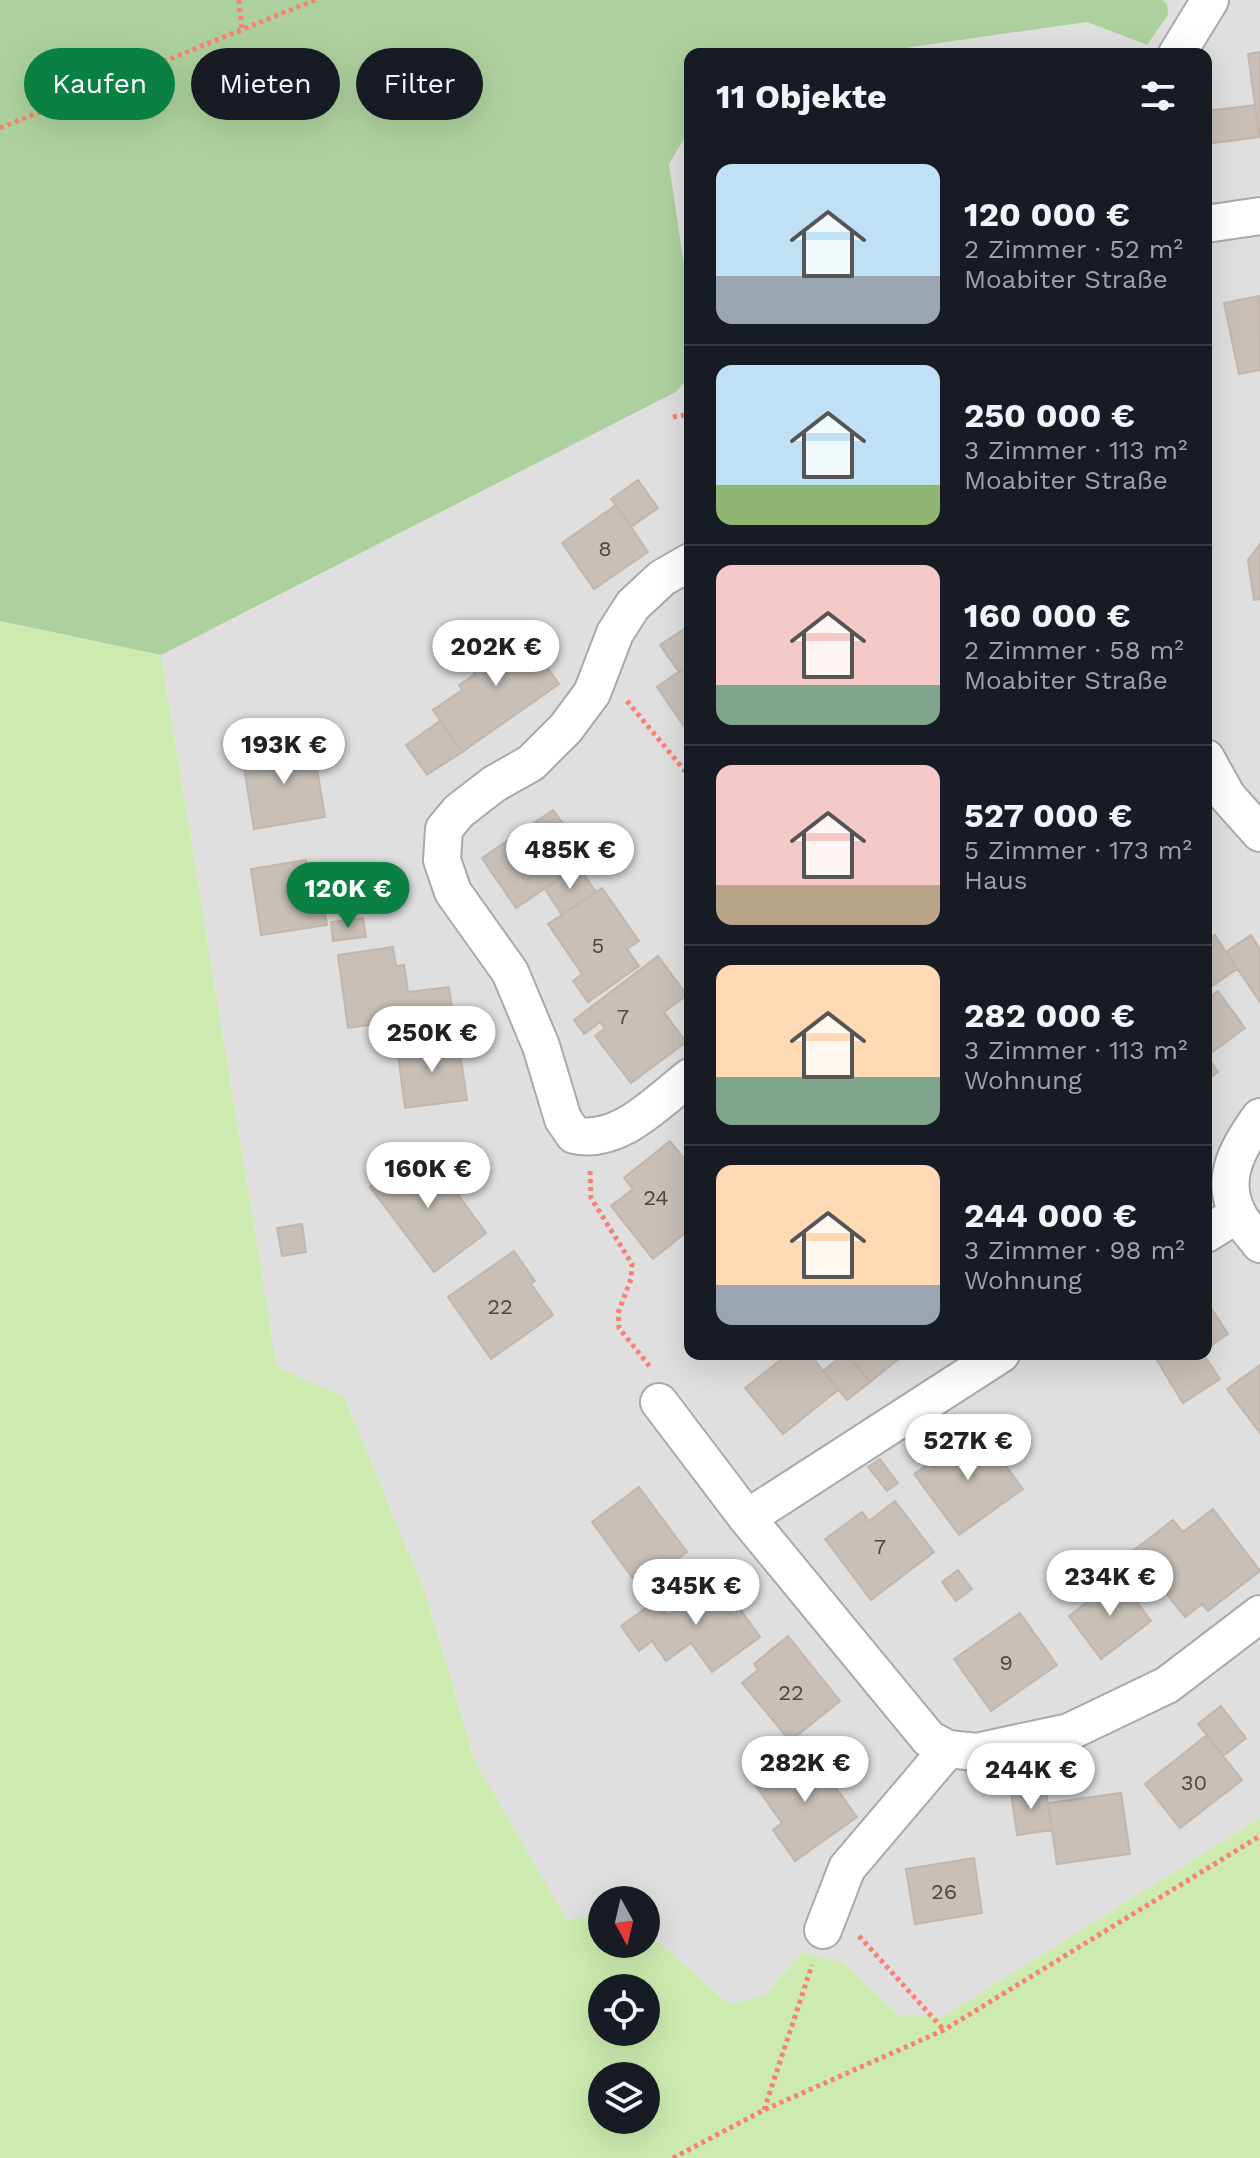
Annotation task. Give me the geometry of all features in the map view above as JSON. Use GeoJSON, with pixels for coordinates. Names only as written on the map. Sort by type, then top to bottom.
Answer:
{"type":"FeatureCollection","features":[{"type":"Feature","properties":{"kind":"street"},"geometry":{"type":"LineString","coordinates":[[1181,48],[1210,0]]}},
{"type":"Feature","properties":{"kind":"street"},"geometry":{"type":"LineString","coordinates":[[1212,223],[1260,216]]}},
{"type":"Feature","properties":{"kind":"street"},"geometry":{"type":"LineString","coordinates":[[684,565],[662,578],[633,605],[615,633],[592,693],[566,728],[531,763],[494,784],[459,811],[444,829],[442,860],[453,892],[510,972],[541,1046],[563,1119],[574,1135],[590,1139],[616,1133],[684,1082]]}},
{"type":"Feature","properties":{"kind":"street"},"geometry":{"type":"LineString","coordinates":[[1212,769],[1227,796],[1260,833]]}},
{"type":"Feature","properties":{"kind":"street"},"geometry":{"type":"LineString","coordinates":[[1260,1117],[1231,1164],[1230,1190],[1238,1214],[1260,1244]]}},
{"type":"Feature","properties":{"kind":"street"},"geometry":{"type":"LineString","coordinates":[[1212,1230],[1238,1214]]}},
{"type":"Feature","properties":{"kind":"street"},"geometry":{"type":"LineString","coordinates":[[747,1518],[992,1360]]}},
{"type":"Feature","properties":{"kind":"street"},"geometry":{"type":"LineString","coordinates":[[659,1402],[747,1518],[929,1739],[948,1749],[976,1752],[1069,1732],[1167,1685],[1260,1614]]}},
{"type":"Feature","properties":{"kind":"street"},"geometry":{"type":"LineString","coordinates":[[827,1918],[847,1868],[948,1749]]}},
{"type":"Feature","properties":{"kind":"path"},"geometry":{"type":"LineString","coordinates":[[239,0],[242,31]]}},
{"type":"Feature","properties":{"kind":"path"},"geometry":{"type":"LineString","coordinates":[[0,128],[315,0]]}},
{"type":"Feature","properties":{"kind":"path"},"geometry":{"type":"LineString","coordinates":[[673,417],[684,415]]}},
{"type":"Feature","properties":{"kind":"path"},"geometry":{"type":"LineString","coordinates":[[601,669],[684,770]]}},
{"type":"Feature","properties":{"kind":"path"},"geometry":{"type":"LineString","coordinates":[[590,1139],[591,1198],[632,1264],[631,1279],[618,1313],[619,1328],[659,1379],[659,1402]]}},
{"type":"Feature","properties":{"kind":"path"},"geometry":{"type":"LineString","coordinates":[[673,2158],[764,2110],[944,2030],[1260,1836]]}},
{"type":"Feature","properties":{"kind":"path"},"geometry":{"type":"LineString","coordinates":[[764,2110],[827,1918],[944,2030]]}},
{"type":"Feature","properties":{"kind":"shaded area"},"geometry":{"type":"Polygon","coordinates":[[[1163,0],[1260,0],[1260,1818],[942,2017],[899,2015],[842,1962],[802,1952],[766,1995],[729,2004],[660,1943],[660,1886],[588,1886],[588,1916],[567,1920],[475,1761],[426,1594],[344,1397],[277,1368],[161,655],[676,392],[684,383],[684,1360],[1212,1360],[1212,48],[908,48],[1087,22],[1146,45],[1167,4],[1163,0]]]}},
{"type":"Feature","properties":{"kind":"shaded area"},"geometry":{"type":"Polygon","coordinates":[[[684,139],[684,265],[669,164],[684,139]]]}},
{"type":"Feature","properties":{"kind":"green space"},"geometry":{"type":"Polygon","coordinates":[[[0,0],[1163,0],[1167,4],[1168,15],[1147,45],[1087,22],[908,48],[684,48],[684,139],[669,164],[684,265],[684,383],[676,392],[161,655],[0,621],[0,0]]]}},
{"type":"Feature","properties":{"kind":"green space"},"geometry":{"type":"Polygon","coordinates":[[[0,621],[161,655],[277,1367],[344,1397],[426,1594],[475,1761],[567,1920],[588,1916],[588,1958],[660,1958],[660,1943],[729,2004],[766,1995],[802,1952],[842,1962],[899,2015],[942,2017],[1260,1818],[1260,2158],[0,2158],[0,621]]]}},
{"type":"Feature","properties":{"kind":"building"},"geometry":{"type":"Polygon","coordinates":[[[1260,52],[1260,134],[1259,134],[1248,54],[1260,52]]]}},
{"type":"Feature","properties":{"kind":"building"},"geometry":{"type":"Polygon","coordinates":[[[1255,105],[1259,137],[1212,143],[1212,110],[1255,105]]]}},
{"type":"Feature","properties":{"kind":"building"},"geometry":{"type":"Polygon","coordinates":[[[1259,296],[1260,370],[1239,374],[1224,303],[1259,296]]]}},
{"type":"Feature","properties":{"kind":"building"},"geometry":{"type":"Polygon","coordinates":[[[638,480],[658,508],[631,527],[611,499],[638,480]]]}},
{"type":"Feature","properties":{"kind":"building"},"geometry":{"type":"Polygon","coordinates":[[[616,505],[648,552],[594,589],[562,543],[616,505]]]}},
{"type":"Feature","properties":{"kind":"building"},"geometry":{"type":"Polygon","coordinates":[[[1260,544],[1260,599],[1254,600],[1248,560],[1260,544]]]}},
{"type":"Feature","properties":{"kind":"building"},"geometry":{"type":"Polygon","coordinates":[[[516,624],[559,684],[462,752],[433,710],[462,690],[459,685],[475,674],[465,660],[516,624]]]}},
{"type":"Feature","properties":{"kind":"building"},"geometry":{"type":"Polygon","coordinates":[[[684,629],[684,668],[679,672],[660,645],[684,629]]]}},
{"type":"Feature","properties":{"kind":"building"},"geometry":{"type":"Polygon","coordinates":[[[684,668],[684,726],[657,687],[684,668]]]}},
{"type":"Feature","properties":{"kind":"building"},"geometry":{"type":"Polygon","coordinates":[[[440,721],[462,752],[427,775],[406,745],[440,721]]]}},
{"type":"Feature","properties":{"kind":"building"},"geometry":{"type":"Polygon","coordinates":[[[313,744],[325,817],[254,829],[242,756],[313,744]]]}},
{"type":"Feature","properties":{"kind":"building"},"geometry":{"type":"Polygon","coordinates":[[[553,810],[568,830],[562,834],[582,863],[516,908],[482,858],[553,810]]]}},
{"type":"Feature","properties":{"kind":"building"},"geometry":{"type":"Polygon","coordinates":[[[306,860],[309,878],[319,876],[327,925],[261,935],[251,869],[306,860]]]}},
{"type":"Feature","properties":{"kind":"building"},"geometry":{"type":"Polygon","coordinates":[[[578,866],[596,892],[562,915],[545,889],[578,866]]]}},
{"type":"Feature","properties":{"kind":"building"},"geometry":{"type":"Polygon","coordinates":[[[602,888],[639,941],[627,949],[639,966],[588,1002],[573,981],[582,974],[548,924],[602,888]]]}},
{"type":"Feature","properties":{"kind":"building"},"geometry":{"type":"Polygon","coordinates":[[[363,918],[366,937],[333,941],[331,922],[363,918]]]}},
{"type":"Feature","properties":{"kind":"building"},"geometry":{"type":"Polygon","coordinates":[[[1215,935],[1237,969],[1212,986],[1212,937],[1215,935]]]}},
{"type":"Feature","properties":{"kind":"building"},"geometry":{"type":"Polygon","coordinates":[[[1251,935],[1260,949],[1260,1002],[1226,952],[1251,935]]]}},
{"type":"Feature","properties":{"kind":"building"},"geometry":{"type":"Polygon","coordinates":[[[393,947],[396,966],[404,965],[408,992],[449,987],[453,1014],[348,1028],[338,955],[393,947]]]}},
{"type":"Feature","properties":{"kind":"building"},"geometry":{"type":"Polygon","coordinates":[[[658,956],[684,991],[684,997],[664,1012],[684,1043],[631,1083],[595,1036],[605,1028],[600,1022],[584,1034],[574,1020],[658,956]]]}},
{"type":"Feature","properties":{"kind":"building"},"geometry":{"type":"Polygon","coordinates":[[[1218,991],[1245,1028],[1212,1052],[1212,996],[1218,991]]]}},
{"type":"Feature","properties":{"kind":"building"},"geometry":{"type":"Polygon","coordinates":[[[466,1012],[469,1038],[428,1043],[425,1018],[466,1012]]]}},
{"type":"Feature","properties":{"kind":"building"},"geometry":{"type":"Polygon","coordinates":[[[458,1039],[467,1100],[405,1108],[397,1047],[458,1039]]]}},
{"type":"Feature","properties":{"kind":"building"},"geometry":{"type":"Polygon","coordinates":[[[670,1141],[684,1158],[684,1234],[653,1259],[611,1206],[633,1189],[624,1178],[670,1141]]]}},
{"type":"Feature","properties":{"kind":"building"},"geometry":{"type":"Polygon","coordinates":[[[423,1147],[486,1233],[434,1272],[370,1187],[423,1147]]]}},
{"type":"Feature","properties":{"kind":"building"},"geometry":{"type":"Polygon","coordinates":[[[302,1224],[306,1252],[282,1256],[277,1228],[302,1224]]]}},
{"type":"Feature","properties":{"kind":"building"},"geometry":{"type":"Polygon","coordinates":[[[514,1251],[535,1281],[531,1284],[553,1315],[491,1359],[448,1297],[514,1251]]]}},
{"type":"Feature","properties":{"kind":"building"},"geometry":{"type":"Polygon","coordinates":[[[1212,1309],[1228,1334],[1212,1345],[1212,1309]]]}},
{"type":"Feature","properties":{"kind":"building"},"geometry":{"type":"Polygon","coordinates":[[[780,1360],[815,1360],[838,1390],[783,1434],[745,1388],[780,1360]]]}},
{"type":"Feature","properties":{"kind":"building"},"geometry":{"type":"Polygon","coordinates":[[[837,1360],[852,1360],[870,1382],[847,1400],[823,1371],[837,1360]]]}},
{"type":"Feature","properties":{"kind":"building"},"geometry":{"type":"Polygon","coordinates":[[[852,1360],[898,1360],[870,1382],[852,1360]]]}},
{"type":"Feature","properties":{"kind":"building"},"geometry":{"type":"Polygon","coordinates":[[[1157,1360],[1207,1360],[1220,1379],[1183,1403],[1157,1360]]]}},
{"type":"Feature","properties":{"kind":"building"},"geometry":{"type":"Polygon","coordinates":[[[1260,1365],[1260,1433],[1227,1389],[1260,1365]]]}},
{"type":"Feature","properties":{"kind":"building"},"geometry":{"type":"Polygon","coordinates":[[[978,1428],[1023,1489],[959,1535],[914,1474],[978,1428]]]}},
{"type":"Feature","properties":{"kind":"building"},"geometry":{"type":"Polygon","coordinates":[[[880,1459],[898,1483],[887,1491],[868,1467],[880,1459]]]}},
{"type":"Feature","properties":{"kind":"building"},"geometry":{"type":"Polygon","coordinates":[[[639,1487],[687,1552],[639,1587],[592,1522],[639,1487]]]}},
{"type":"Feature","properties":{"kind":"building"},"geometry":{"type":"Polygon","coordinates":[[[895,1501],[934,1552],[871,1600],[825,1539],[862,1512],[869,1521],[895,1501]]]}},
{"type":"Feature","properties":{"kind":"building"},"geometry":{"type":"Polygon","coordinates":[[[1213,1509],[1260,1571],[1208,1611],[1202,1604],[1185,1617],[1133,1551],[1173,1520],[1183,1532],[1213,1509]]]}},
{"type":"Feature","properties":{"kind":"building"},"geometry":{"type":"Polygon","coordinates":[[[958,1570],[972,1589],[956,1601],[942,1582],[958,1570]]]}},
{"type":"Feature","properties":{"kind":"building"},"geometry":{"type":"Polygon","coordinates":[[[1119,1578],[1151,1621],[1101,1659],[1069,1616],[1119,1578]]]}},
{"type":"Feature","properties":{"kind":"building"},"geometry":{"type":"Polygon","coordinates":[[[719,1579],[760,1637],[712,1672],[691,1643],[666,1661],[652,1641],[639,1651],[621,1626],[657,1600],[668,1615],[719,1579]]]}},
{"type":"Feature","properties":{"kind":"building"},"geometry":{"type":"Polygon","coordinates":[[[1020,1613],[1057,1665],[991,1711],[954,1659],[1020,1613]]]}},
{"type":"Feature","properties":{"kind":"building"},"geometry":{"type":"Polygon","coordinates":[[[788,1636],[840,1701],[790,1741],[742,1683],[758,1670],[754,1664],[788,1636]]]}},
{"type":"Feature","properties":{"kind":"building"},"geometry":{"type":"Polygon","coordinates":[[[1221,1706],[1246,1738],[1223,1756],[1198,1724],[1221,1706]]]}},
{"type":"Feature","properties":{"kind":"building"},"geometry":{"type":"Polygon","coordinates":[[[1207,1735],[1242,1780],[1180,1828],[1145,1784],[1207,1735]]]}},
{"type":"Feature","properties":{"kind":"building"},"geometry":{"type":"Polygon","coordinates":[[[807,1748],[857,1817],[795,1861],[773,1830],[782,1823],[755,1785],[807,1748]]]}},
{"type":"Feature","properties":{"kind":"building"},"geometry":{"type":"Polygon","coordinates":[[[1045,1786],[1052,1830],[1017,1835],[1011,1792],[1045,1786]]]}},
{"type":"Feature","properties":{"kind":"building"},"geometry":{"type":"Polygon","coordinates":[[[1121,1793],[1130,1854],[1057,1864],[1048,1803],[1121,1793]]]}},
{"type":"Feature","properties":{"kind":"building"},"geometry":{"type":"Polygon","coordinates":[[[974,1858],[982,1913],[915,1924],[906,1869],[974,1858]]]}}]}
